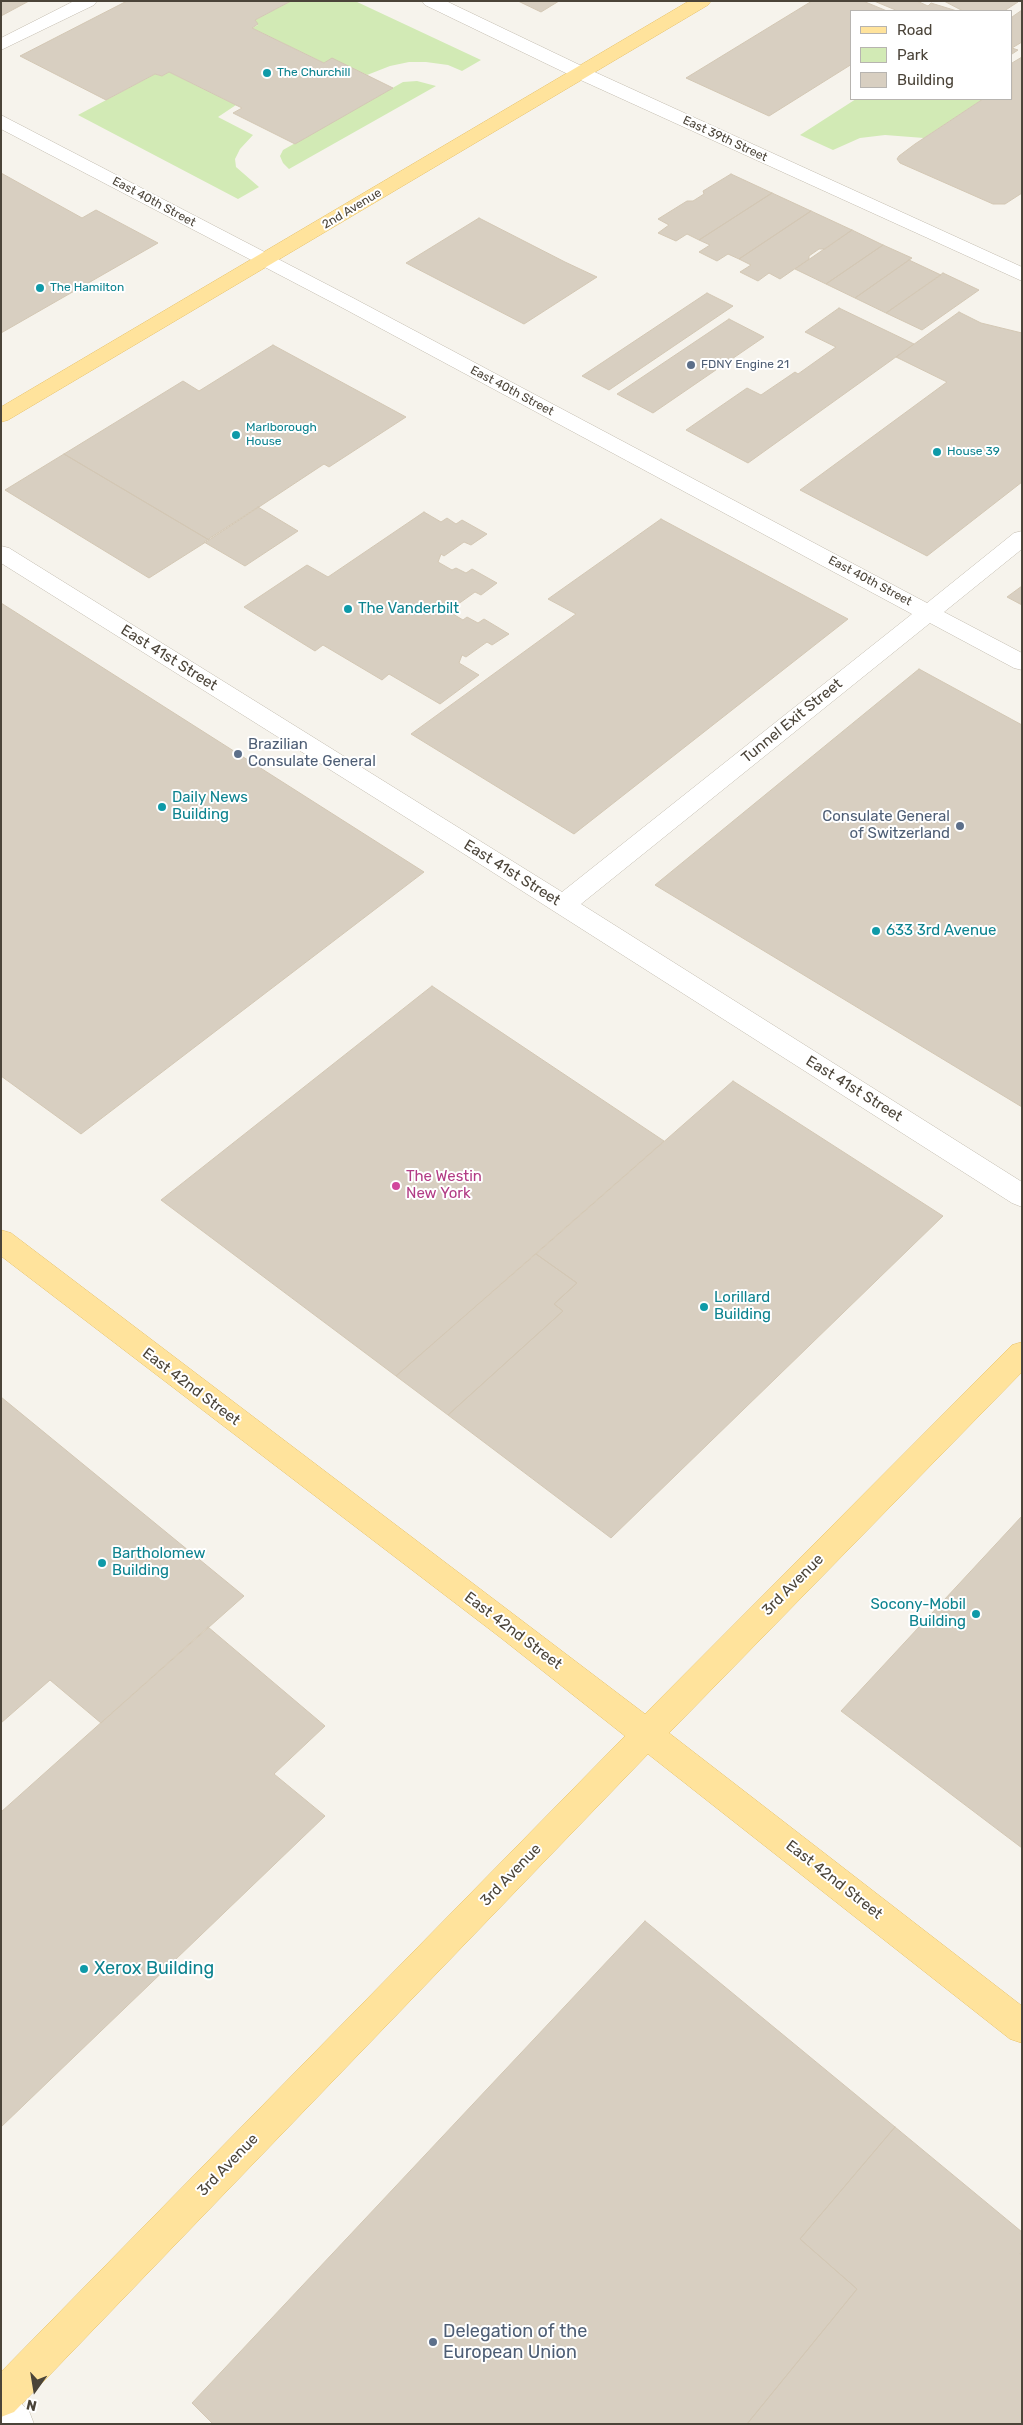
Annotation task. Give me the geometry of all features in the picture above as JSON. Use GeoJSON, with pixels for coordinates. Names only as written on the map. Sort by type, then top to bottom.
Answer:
{"type":"FeatureCollection","features":[{"type":"Feature","properties":{"kind":"main road","name":"2nd Avenue"},"geometry":{"type":"LineString","coordinates":[[1,416],[702,1]]}},
{"type":"Feature","properties":{"kind":"main road","name":"East 42nd Street"},"geometry":{"type":"LineString","coordinates":[[1,1241],[648,1735],[1022,2027]]}},
{"type":"Feature","properties":{"kind":"main road","name":"3rd Avenue"},"geometry":{"type":"LineString","coordinates":[[1,2399],[1022,1352]]}},
{"type":"Feature","properties":{"kind":"street"},"geometry":{"type":"LineString","coordinates":[[1,45],[88,1]]}},
{"type":"Feature","properties":{"kind":"street","name":"East 39th Street"},"geometry":{"type":"LineString","coordinates":[[430,1],[581,73],[1022,275]]}},
{"type":"Feature","properties":{"kind":"street","name":"East 40th Street"},"geometry":{"type":"LineString","coordinates":[[1,121],[1022,663]]}},
{"type":"Feature","properties":{"kind":"street","name":"Tunnel Exit Street"},"geometry":{"type":"LineString","coordinates":[[563,905],[927,612],[1022,538]]}},
{"type":"Feature","properties":{"kind":"street","name":"East 41st Street"},"geometry":{"type":"LineString","coordinates":[[1,553],[563,905],[1022,1196]]}},
{"type":"Feature","properties":{"kind":"street"},"geometry":{"type":"LineString","coordinates":[[1,2409],[16,2424]]}},
{"type":"Feature","properties":{"kind":"green space"},"geometry":{"type":"Polygon","coordinates":[[[291,1],[355,1],[481,60],[462,71],[448,65],[409,62],[390,66],[367,75],[332,59],[324,63],[252,28],[258,25],[255,20],[291,1]]]}},
{"type":"Feature","properties":{"kind":"green space"},"geometry":{"type":"Polygon","coordinates":[[[169,72],[236,105],[218,117],[253,135],[240,149],[235,159],[236,167],[259,187],[238,199],[78,115],[155,74],[162,76],[169,72]]]}},
{"type":"Feature","properties":{"kind":"green space"},"geometry":{"type":"Polygon","coordinates":[[[417,81],[436,86],[289,169],[283,163],[280,156],[283,150],[403,82],[417,81]]]}},
{"type":"Feature","properties":{"kind":"green space"},"geometry":{"type":"Polygon","coordinates":[[[854,100],[981,100],[924,138],[885,135],[860,138],[833,150],[800,135],[854,100]]]}},
{"type":"Feature","properties":{"kind":"building"},"geometry":{"type":"Polygon","coordinates":[[[1,1],[29,1],[1,16],[1,1]]]}},
{"type":"Feature","properties":{"kind":"building","name":"The Churchill"},"geometry":{"type":"Polygon","coordinates":[[[127,1],[291,1],[255,20],[258,24],[252,28],[324,63],[332,58],[393,88],[295,144],[233,113],[242,108],[169,72],[162,76],[155,74],[106,100],[20,56],[127,1]]]}},
{"type":"Feature","properties":{"kind":"building"},"geometry":{"type":"Polygon","coordinates":[[[518,1],[559,1],[541,12],[518,1]]]}},
{"type":"Feature","properties":{"kind":"building"},"geometry":{"type":"Polygon","coordinates":[[[812,1],[863,1],[885,10],[850,10],[850,65],[769,116],[686,78],[812,1]]]}},
{"type":"Feature","properties":{"kind":"building"},"geometry":{"type":"Polygon","coordinates":[[[874,1],[917,1],[928,6],[931,3],[954,10],[896,10],[874,1]]]}},
{"type":"Feature","properties":{"kind":"building"},"geometry":{"type":"Polygon","coordinates":[[[944,1],[1018,1],[1006,10],[961,10],[944,1]]]}},
{"type":"Feature","properties":{"kind":"building"},"geometry":{"type":"Polygon","coordinates":[[[1022,10],[1022,42],[1013,47],[1013,16],[1022,10]]]}},
{"type":"Feature","properties":{"kind":"building"},"geometry":{"type":"Polygon","coordinates":[[[1022,57],[1022,193],[1005,204],[993,204],[900,163],[897,159],[899,156],[981,100],[1013,100],[1013,62],[1022,57]]]}},
{"type":"Feature","properties":{"kind":"building","name":"The Hamilton"},"geometry":{"type":"Polygon","coordinates":[[[1,173],[82,218],[96,210],[158,243],[1,333],[1,173]]]}},
{"type":"Feature","properties":{"kind":"building"},"geometry":{"type":"Polygon","coordinates":[[[731,174],[772,193],[699,240],[687,234],[676,241],[658,233],[669,225],[658,219],[687,201],[693,201],[704,194],[703,191],[731,174]]]}},
{"type":"Feature","properties":{"kind":"building"},"geometry":{"type":"Polygon","coordinates":[[[772,193],[811,211],[739,259],[728,254],[717,261],[699,252],[710,245],[699,240],[772,193]]]}},
{"type":"Feature","properties":{"kind":"building"},"geometry":{"type":"Polygon","coordinates":[[[811,211],[852,230],[825,249],[819,249],[809,256],[809,259],[780,279],[769,273],[758,281],[740,272],[751,265],[739,259],[811,211]]]}},
{"type":"Feature","properties":{"kind":"building"},"geometry":{"type":"Polygon","coordinates":[[[479,218],[597,277],[524,324],[406,263],[479,218]]]}},
{"type":"Feature","properties":{"kind":"building"},"geometry":{"type":"Polygon","coordinates":[[[852,230],[883,245],[826,284],[795,269],[852,230]]]}},
{"type":"Feature","properties":{"kind":"building"},"geometry":{"type":"Polygon","coordinates":[[[883,245],[912,258],[855,298],[826,284],[883,245]]]}},
{"type":"Feature","properties":{"kind":"building"},"geometry":{"type":"Polygon","coordinates":[[[909,260],[941,275],[886,313],[855,298],[909,260]]]}},
{"type":"Feature","properties":{"kind":"building"},"geometry":{"type":"Polygon","coordinates":[[[943,273],[979,290],[922,330],[886,313],[943,273]]]}},
{"type":"Feature","properties":{"kind":"building"},"geometry":{"type":"Polygon","coordinates":[[[707,293],[733,306],[609,390],[582,376],[707,293]]]}},
{"type":"Feature","properties":{"kind":"building"},"geometry":{"type":"Polygon","coordinates":[[[839,308],[914,344],[748,463],[686,430],[747,388],[761,395],[795,372],[798,374],[836,347],[805,332],[839,308]]]}},
{"type":"Feature","properties":{"kind":"building","name":"House 39"},"geometry":{"type":"Polygon","coordinates":[[[959,312],[981,323],[1022,333],[1022,482],[927,556],[800,490],[947,382],[896,357],[959,312]]]}},
{"type":"Feature","properties":{"kind":"building","name":"FDNY Engine 21"},"geometry":{"type":"Polygon","coordinates":[[[729,319],[764,337],[653,413],[617,394],[729,319]]]}},
{"type":"Feature","properties":{"kind":"building","name":"Marlborough House"},"geometry":{"type":"Polygon","coordinates":[[[273,345],[406,417],[329,467],[324,464],[209,540],[64,454],[183,381],[199,391],[273,345]]]}},
{"type":"Feature","properties":{"kind":"building"},"geometry":{"type":"Polygon","coordinates":[[[64,454],[209,540],[149,578],[5,490],[64,454]]]}},
{"type":"Feature","properties":{"kind":"building"},"geometry":{"type":"Polygon","coordinates":[[[258,507],[298,531],[245,566],[204,542],[258,507]]]}},
{"type":"Feature","properties":{"kind":"building","name":"The Vanderbilt"},"geometry":{"type":"Polygon","coordinates":[[[424,512],[441,522],[447,518],[456,524],[462,520],[487,534],[471,545],[464,542],[444,556],[441,554],[438,562],[452,570],[456,568],[466,573],[472,569],[497,583],[481,595],[475,592],[454,607],[451,605],[448,611],[463,620],[467,617],[478,623],[484,619],[509,634],[492,645],[487,642],[466,657],[462,655],[459,663],[479,675],[440,704],[389,674],[382,680],[323,645],[315,651],[244,607],[307,565],[328,577],[424,512]]]}},
{"type":"Feature","properties":{"kind":"building"},"geometry":{"type":"Polygon","coordinates":[[[661,519],[848,619],[574,834],[411,734],[576,614],[548,599],[661,519]]]}},
{"type":"Feature","properties":{"kind":"building"},"geometry":{"type":"Polygon","coordinates":[[[1022,586],[1022,605],[1007,597],[1022,586]]]}},
{"type":"Feature","properties":{"kind":"building","name":"Daily News Building"},"geometry":{"type":"Polygon","coordinates":[[[1,603],[424,872],[81,1134],[1,1076],[1,603]]]}},
{"type":"Feature","properties":{"kind":"building","name":"633 3rd Avenue"},"geometry":{"type":"Polygon","coordinates":[[[919,669],[1022,725],[1022,1107],[655,885],[919,669]]]}},
{"type":"Feature","properties":{"kind":"building","name":"The Westin New York"},"geometry":{"type":"Polygon","coordinates":[[[432,986],[664,1141],[396,1376],[161,1200],[432,986]]]}},
{"type":"Feature","properties":{"kind":"building","name":"Lorillard Building"},"geometry":{"type":"Polygon","coordinates":[[[733,1081],[943,1216],[611,1538],[448,1415],[563,1311],[554,1304],[577,1283],[536,1254],[733,1081]]]}},
{"type":"Feature","properties":{"kind":"building"},"geometry":{"type":"Polygon","coordinates":[[[536,1254],[577,1283],[554,1304],[563,1311],[448,1415],[396,1376],[536,1254]]]}},
{"type":"Feature","properties":{"kind":"building","name":"Bartholomew Building"},"geometry":{"type":"Polygon","coordinates":[[[1,1397],[244,1596],[101,1723],[50,1680],[1,1723],[1,1397]]]}},
{"type":"Feature","properties":{"kind":"building","name":"Socony-Mobil Building"},"geometry":{"type":"Polygon","coordinates":[[[1022,1516],[1022,1848],[841,1711],[1022,1516]]]}},
{"type":"Feature","properties":{"kind":"building","name":"Xerox Building"},"geometry":{"type":"Polygon","coordinates":[[[208,1627],[325,1726],[274,1774],[325,1816],[1,2127],[1,1812],[208,1627]]]}},
{"type":"Feature","properties":{"kind":"building"},"geometry":{"type":"Polygon","coordinates":[[[645,1921],[895,2127],[800,2239],[857,2289],[747,2424],[213,2424],[192,2403],[645,1921]]]}},
{"type":"Feature","properties":{"kind":"building"},"geometry":{"type":"Polygon","coordinates":[[[895,2127],[1022,2232],[1022,2251],[1020,2254],[1022,2255],[1022,2424],[747,2424],[857,2289],[800,2239],[895,2127]]]}},
{"type":"Feature","properties":{"kind":"place","name":"The Churchill"},"geometry":{"type":"Point","coordinates":[267,73]}},
{"type":"Feature","properties":{"kind":"place","name":"The Hamilton"},"geometry":{"type":"Point","coordinates":[40,288]}},
{"type":"Feature","properties":{"kind":"place","name":"FDNY Engine 21"},"geometry":{"type":"Point","coordinates":[691,365]}},
{"type":"Feature","properties":{"kind":"place","name":"Marlborough House"},"geometry":{"type":"Point","coordinates":[236,435]}},
{"type":"Feature","properties":{"kind":"place","name":"House 39"},"geometry":{"type":"Point","coordinates":[937,452]}},
{"type":"Feature","properties":{"kind":"place","name":"The Vanderbilt"},"geometry":{"type":"Point","coordinates":[348,609]}},
{"type":"Feature","properties":{"kind":"place","name":"Brazilian Consulate General"},"geometry":{"type":"Point","coordinates":[238,754]}},
{"type":"Feature","properties":{"kind":"place","name":"Daily News Building"},"geometry":{"type":"Point","coordinates":[162,807]}},
{"type":"Feature","properties":{"kind":"place","name":"Consulate General of Switzerland"},"geometry":{"type":"Point","coordinates":[960,826]}},
{"type":"Feature","properties":{"kind":"place","name":"633 3rd Avenue"},"geometry":{"type":"Point","coordinates":[876,931]}},
{"type":"Feature","properties":{"kind":"place","name":"The Westin New York"},"geometry":{"type":"Point","coordinates":[396,1186]}},
{"type":"Feature","properties":{"kind":"place","name":"Lorillard Building"},"geometry":{"type":"Point","coordinates":[704,1307]}},
{"type":"Feature","properties":{"kind":"place","name":"Bartholomew Building"},"geometry":{"type":"Point","coordinates":[102,1563]}},
{"type":"Feature","properties":{"kind":"place","name":"Socony-Mobil Building"},"geometry":{"type":"Point","coordinates":[976,1614]}},
{"type":"Feature","properties":{"kind":"place","name":"Xerox Building"},"geometry":{"type":"Point","coordinates":[84,1969]}},
{"type":"Feature","properties":{"kind":"place","name":"Delegation of the European Union"},"geometry":{"type":"Point","coordinates":[433,2342]}}]}
